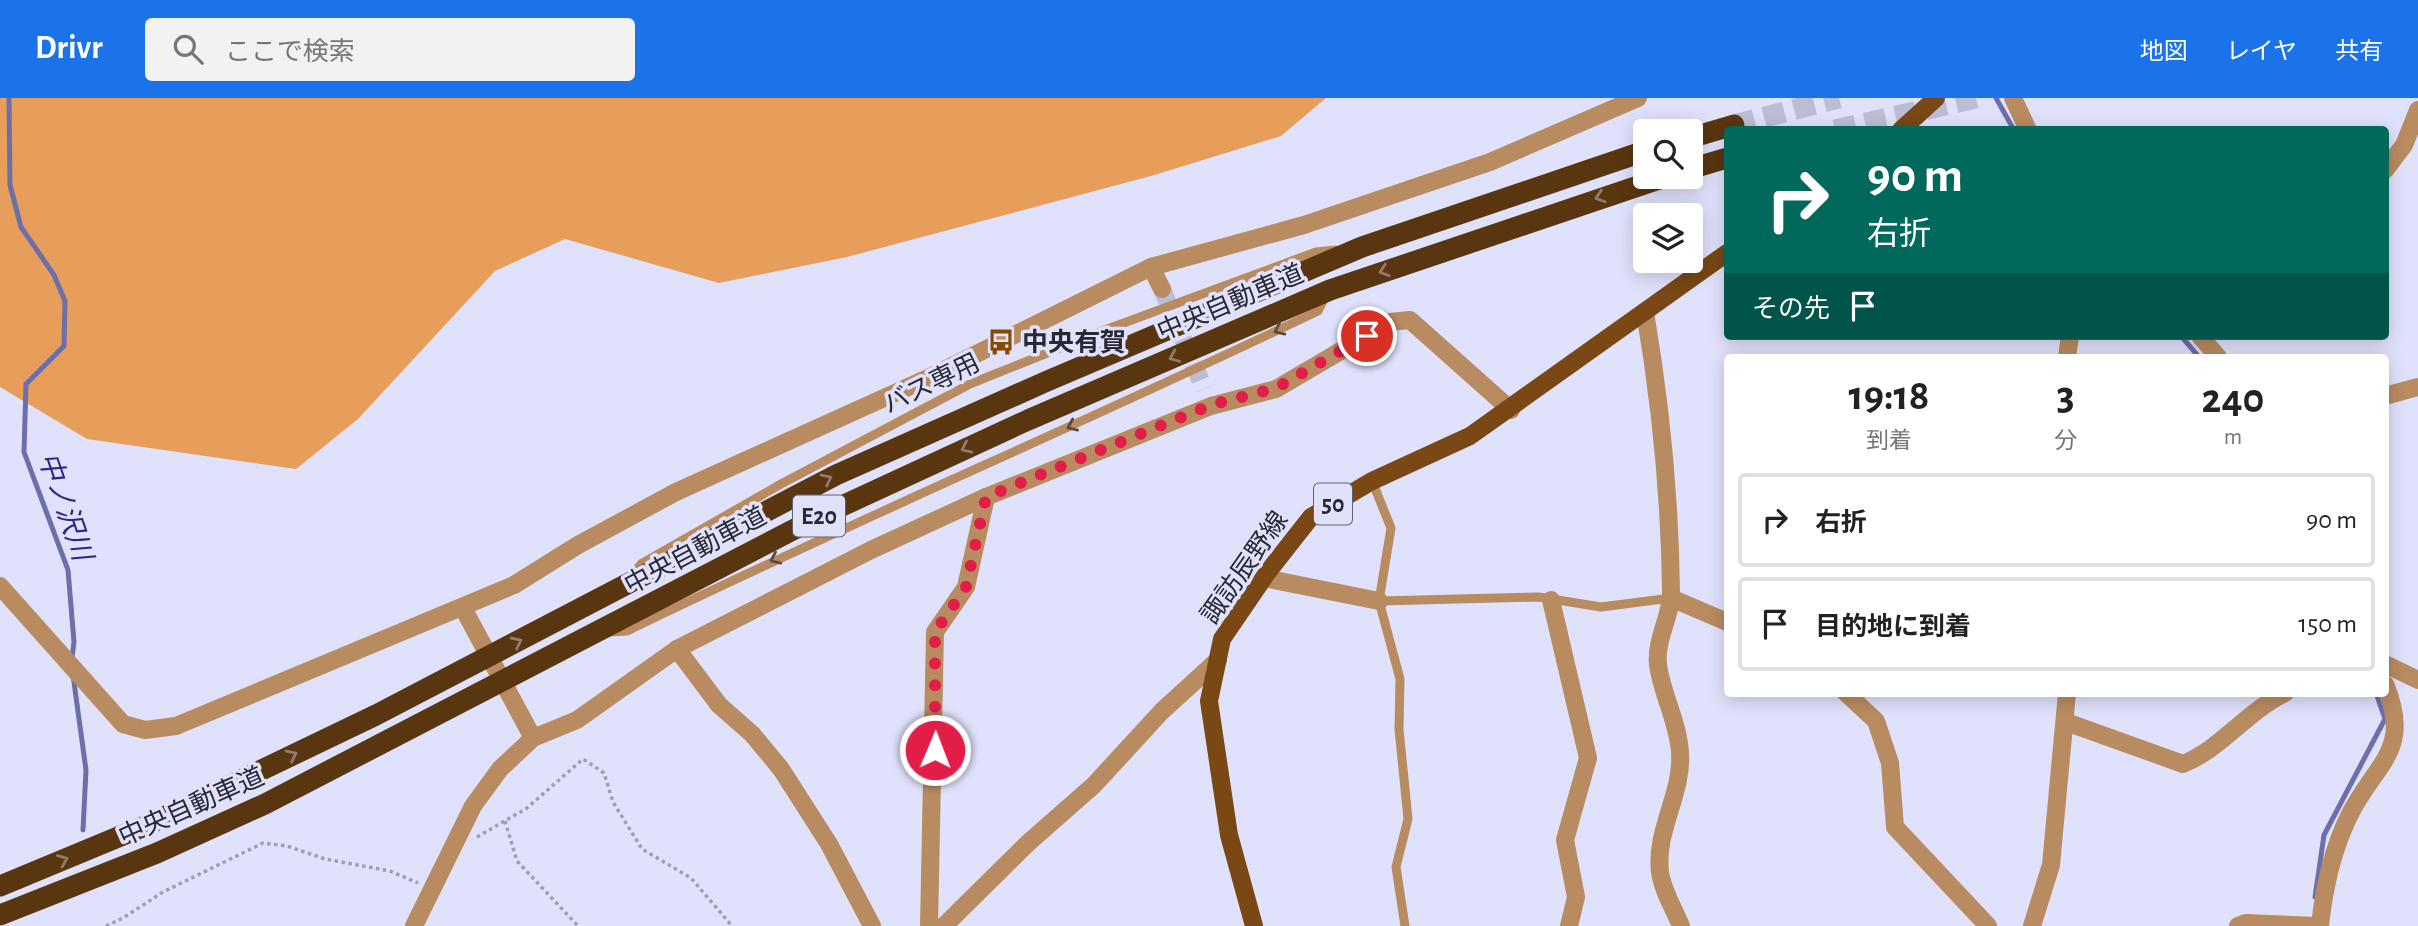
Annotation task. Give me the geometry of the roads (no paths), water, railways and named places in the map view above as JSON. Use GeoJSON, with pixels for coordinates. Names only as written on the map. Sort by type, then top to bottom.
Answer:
{"type":"FeatureCollection","features":[{"type":"Feature","properties":{"kind":"highway"},"geometry":{"type":"LineString","coordinates":[[1703,134],[1724,128]]}},
{"type":"Feature","properties":{"kind":"highway","name":"中央自動車道"},"geometry":{"type":"LineString","coordinates":[[0,886],[147,825],[376,715],[836,475],[1057,376],[1362,247],[1633,155]]}},
{"type":"Feature","properties":{"kind":"highway"},"geometry":{"type":"LineString","coordinates":[[1703,165],[1724,159]]}},
{"type":"Feature","properties":{"kind":"highway","name":"中央自動車道"},"geometry":{"type":"LineString","coordinates":[[0,915],[157,853],[265,804],[816,517],[1028,420],[1329,290],[1633,188]]}},
{"type":"Feature","properties":{"kind":"main road"},"geometry":{"type":"LineString","coordinates":[[1905,126],[1936,98]]}},
{"type":"Feature","properties":{"kind":"main road","name":"諏訪辰野線"},"geometry":{"type":"LineString","coordinates":[[1254,926],[1229,835],[1209,701],[1223,639],[1264,578],[1311,517],[1372,481],[1471,436],[1511,410],[1724,255]]}},
{"type":"Feature","properties":{"kind":"street"},"geometry":{"type":"LineString","coordinates":[[0,586],[123,723],[145,730],[176,726],[466,614],[578,545],[676,492],[926,379],[1151,267],[1304,225],[1490,162],[1638,98]]}},
{"type":"Feature","properties":{"kind":"street"},"geometry":{"type":"LineString","coordinates":[[2012,98],[2026,126]]}},
{"type":"Feature","properties":{"kind":"street"},"geometry":{"type":"LineString","coordinates":[[2389,165],[2404,145],[2418,110]]}},
{"type":"Feature","properties":{"kind":"street"},"geometry":{"type":"LineString","coordinates":[[1151,267],[1161,289]]}},
{"type":"Feature","properties":{"kind":"street"},"geometry":{"type":"LineString","coordinates":[[1645,313],[1661,406],[1670,518],[1671,598],[1664,618],[1658,663],[1680,752],[1678,781],[1659,847],[1660,874],[1681,926]]}},
{"type":"Feature","properties":{"kind":"street"},"geometry":{"type":"LineString","coordinates":[[414,926],[473,806],[531,732],[578,720],[677,649],[871,550],[1207,397],[1276,388],[1390,322],[1410,320],[1511,410]]}},
{"type":"Feature","properties":{"kind":"street"},"geometry":{"type":"LineString","coordinates":[[2203,340],[2215,354]]}},
{"type":"Feature","properties":{"kind":"street"},"geometry":{"type":"LineString","coordinates":[[2389,395],[2418,387]]}},
{"type":"Feature","properties":{"kind":"street"},"geometry":{"type":"LineString","coordinates":[[929,926],[935,632],[966,587],[986,497]]}},
{"type":"Feature","properties":{"kind":"street"},"geometry":{"type":"LineString","coordinates":[[1264,578],[1380,601]]}},
{"type":"Feature","properties":{"kind":"street"},"geometry":{"type":"LineString","coordinates":[[1671,598],[1724,621]]}},
{"type":"Feature","properties":{"kind":"street"},"geometry":{"type":"LineString","coordinates":[[1551,600],[1588,758],[1565,840],[1576,897],[1569,926]]}},
{"type":"Feature","properties":{"kind":"street"},"geometry":{"type":"LineString","coordinates":[[466,614],[531,732]]}},
{"type":"Feature","properties":{"kind":"street"},"geometry":{"type":"LineString","coordinates":[[677,649],[719,705],[752,734],[781,769],[829,844],[872,926]]}},
{"type":"Feature","properties":{"kind":"street"},"geometry":{"type":"LineString","coordinates":[[944,926],[1028,843],[1094,785],[1162,711],[1218,660]]}},
{"type":"Feature","properties":{"kind":"street"},"geometry":{"type":"LineString","coordinates":[[2389,666],[2418,680]]}},
{"type":"Feature","properties":{"kind":"street"},"geometry":{"type":"LineString","coordinates":[[2238,926],[2246,923],[2319,926],[2330,860],[2350,814],[2384,764],[2395,736],[2396,709],[2389,693]]}},
{"type":"Feature","properties":{"kind":"street"},"geometry":{"type":"LineString","coordinates":[[1850,697],[1876,721],[1890,763],[1895,827],[1988,926]]}},
{"type":"Feature","properties":{"kind":"street"},"geometry":{"type":"LineString","coordinates":[[2032,926],[2051,865],[2067,697]]}},
{"type":"Feature","properties":{"kind":"street"},"geometry":{"type":"LineString","coordinates":[[2066,722],[2183,764],[2204,755],[2238,723],[2279,697]]}},
{"type":"Feature","properties":{"kind":"lane"},"geometry":{"type":"LineString","coordinates":[[1372,481],[1391,528],[1380,601],[1400,679],[1399,729],[1408,819],[1396,867],[1405,926]]}},
{"type":"Feature","properties":{"kind":"lane"},"geometry":{"type":"LineString","coordinates":[[1380,601],[1539,597],[1601,607],[1671,598]]}},
{"type":"Feature","properties":{"kind":"waterway","name":"中ノ沢川"},"geometry":{"type":"LineString","coordinates":[[9,98],[10,185],[21,227],[54,275],[65,301],[64,346],[26,384],[24,452],[68,570],[74,642],[72,658]]}},
{"type":"Feature","properties":{"kind":"waterway"},"geometry":{"type":"LineString","coordinates":[[1996,98],[2012,126]]}},
{"type":"Feature","properties":{"kind":"waterway"},"geometry":{"type":"LineString","coordinates":[[2184,340],[2196,354]]}},
{"type":"Feature","properties":{"kind":"waterway","name":"中ノ沢川"},"geometry":{"type":"LineString","coordinates":[[73,675],[86,770],[83,830]]}},
{"type":"Feature","properties":{"kind":"waterway"},"geometry":{"type":"LineString","coordinates":[[2315,897],[2324,835],[2385,719],[2377,697]]}},
{"type":"Feature","properties":{"kind":"tunnel"},"geometry":{"type":"LineString","coordinates":[[1734,125],[1839,98]]}},
{"type":"Feature","properties":{"kind":"tunnel"},"geometry":{"type":"LineString","coordinates":[[1853,126],[1976,98]]}},
{"type":"Feature","properties":{"kind":"tunnel"},"geometry":{"type":"LineString","coordinates":[[1162,289],[1204,389]]}},
{"type":"Feature","properties":{"kind":"place","name":"中央有賀"},"geometry":{"type":"Point","coordinates":[1001,342]}}]}
